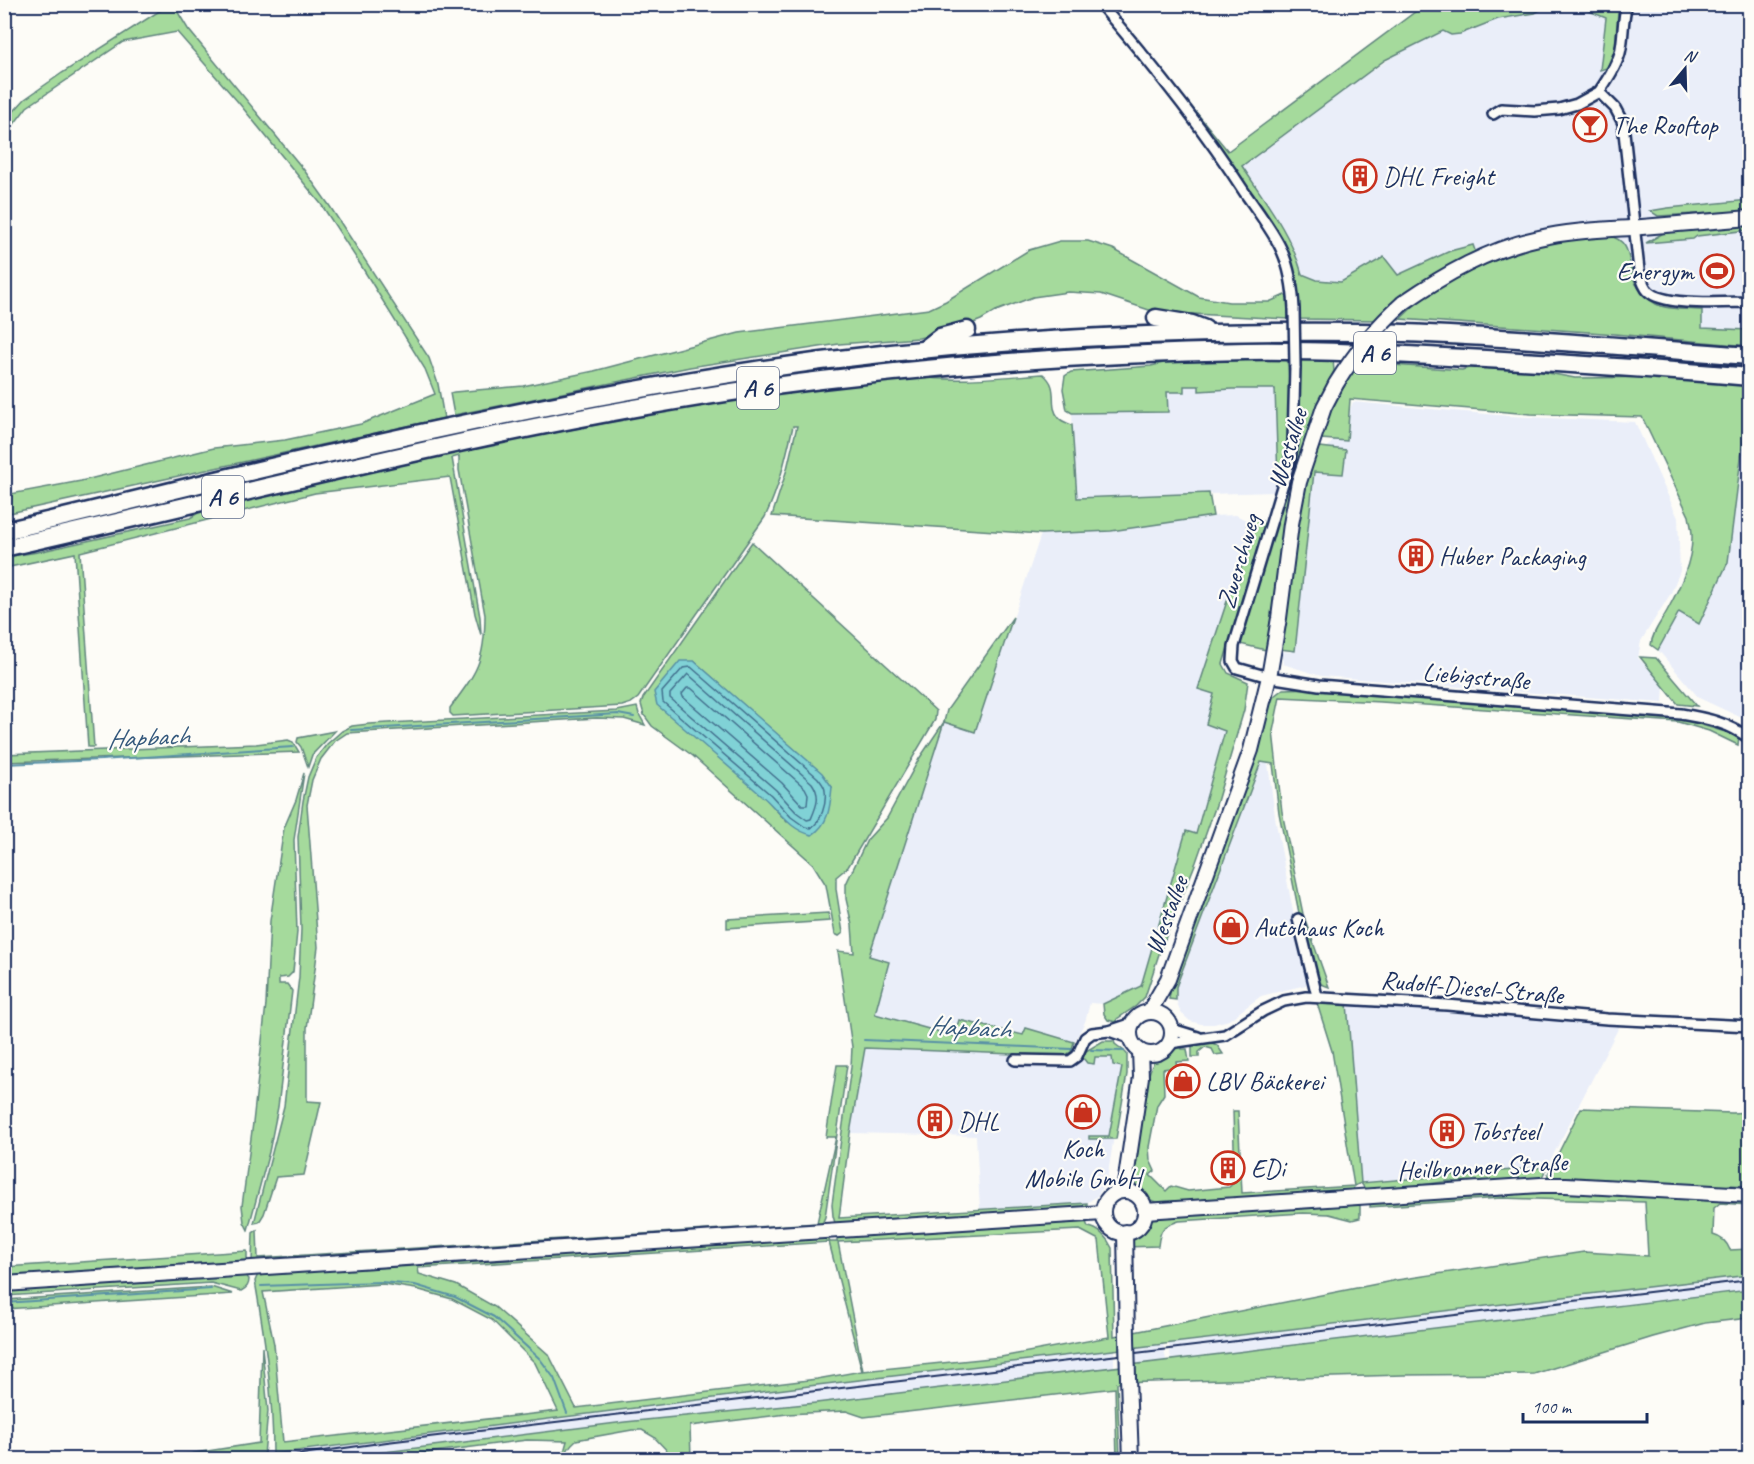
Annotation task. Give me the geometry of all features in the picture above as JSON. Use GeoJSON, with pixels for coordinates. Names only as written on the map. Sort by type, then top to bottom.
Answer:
{"type":"FeatureCollection","features":[{"type":"Feature","properties":{"kind":"highway"},"geometry":{"type":"LineString","coordinates":[[1156,318],[1192,324],[1215,333]]}},
{"type":"Feature","properties":{"kind":"highway"},"geometry":{"type":"LineString","coordinates":[[922,351],[940,337],[967,330]]}},
{"type":"Feature","properties":{"kind":"highway","name":"A 6"},"geometry":{"type":"LineString","coordinates":[[4,531],[461,424],[754,370],[922,351],[1083,338],[1215,333],[1363,332],[1597,344],[1749,356]]}},
{"type":"Feature","properties":{"kind":"highway","name":"A 6"},"geometry":{"type":"LineString","coordinates":[[4,548],[464,443],[647,406],[758,388],[931,369],[1080,356],[1246,351],[1375,353],[1593,364],[1749,377]]}},
{"type":"Feature","properties":{"kind":"main road","name":"Westallee"},"geometry":{"type":"LineString","coordinates":[[1149,1012],[1168,979],[1251,750],[1269,677],[1299,482],[1324,407],[1336,384],[1365,341],[1403,303],[1433,282],[1467,263],[1499,250],[1539,238],[1581,231],[1749,218]]}},
{"type":"Feature","properties":{"kind":"main road","name":"Westallee"},"geometry":{"type":"LineString","coordinates":[[1164,1017],[1168,979]]}},
{"type":"Feature","properties":{"kind":"main road"},"geometry":{"type":"LineString","coordinates":[[1124,1191],[1141,1077],[1131,1030],[1137,1018],[1149,1012],[1164,1017],[1170,1023],[1171,1036],[1163,1051],[1154,1054],[1145,1053],[1136,1045]]}},
{"type":"Feature","properties":{"kind":"main road"},"geometry":{"type":"LineString","coordinates":[[1141,1077],[1154,1054]]}},
{"type":"Feature","properties":{"kind":"main road","name":"Heilbronner Straße"},"geometry":{"type":"LineString","coordinates":[[1145,1211],[1541,1185],[1749,1195]]}},
{"type":"Feature","properties":{"kind":"main road"},"geometry":{"type":"LineString","coordinates":[[1124,1191],[1132,1192],[1138,1197],[1145,1211],[1139,1226],[1125,1232],[1110,1227],[1103,1213],[1104,1205],[1109,1197],[1116,1192],[1124,1191]]}},
{"type":"Feature","properties":{"kind":"main road"},"geometry":{"type":"LineString","coordinates":[[4,1284],[1103,1213]]}},
{"type":"Feature","properties":{"kind":"main road"},"geometry":{"type":"LineString","coordinates":[[1125,1232],[1131,1460]]}},
{"type":"Feature","properties":{"kind":"street","name":"Zwerchweg"},"geometry":{"type":"LineString","coordinates":[[1100,4],[1134,43],[1226,162],[1282,250],[1293,289],[1293,441],[1290,460],[1234,646],[1233,661],[1237,668],[1269,677]]}},
{"type":"Feature","properties":{"kind":"street"},"geometry":{"type":"LineString","coordinates":[[1493,114],[1501,109],[1535,111],[1559,109],[1578,104],[1599,92],[1620,55],[1627,4]]}},
{"type":"Feature","properties":{"kind":"street"},"geometry":{"type":"LineString","coordinates":[[1599,92],[1615,108],[1623,123],[1639,270],[1643,284],[1649,292],[1659,298],[1675,302],[1749,302]]}},
{"type":"Feature","properties":{"kind":"street","name":"Liebigstraße"},"geometry":{"type":"LineString","coordinates":[[1269,677],[1319,685],[1681,714],[1709,719],[1742,733],[1749,739]]}},
{"type":"Feature","properties":{"kind":"street"},"geometry":{"type":"LineString","coordinates":[[1298,919],[1317,996]]}},
{"type":"Feature","properties":{"kind":"street","name":"Rudolf-Diesel-Straße"},"geometry":{"type":"LineString","coordinates":[[1171,1036],[1200,1038],[1225,1035],[1263,1011],[1284,1001],[1317,996],[1607,1019],[1749,1026]]}},
{"type":"Feature","properties":{"kind":"street"},"geometry":{"type":"LineString","coordinates":[[1015,1060],[1070,1061],[1077,1056],[1085,1038],[1092,1033],[1109,1031],[1133,1023]]}},
{"type":"Feature","properties":{"kind":"street"},"geometry":{"type":"LineString","coordinates":[[1109,1031],[1136,1045]]}},
{"type":"Feature","properties":{"kind":"shaded area"},"geometry":{"type":"Polygon","coordinates":[[[1500,5],[1749,5],[1749,346],[1366,316],[1300,287],[1236,162],[1397,54],[1452,23],[1500,5]]]}},
{"type":"Feature","properties":{"kind":"shaded area"},"geometry":{"type":"Polygon","coordinates":[[[1184,386],[1199,386],[1200,391],[1276,389],[1278,480],[1274,492],[1077,498],[1072,413],[1167,412],[1167,392],[1184,386]]]}},
{"type":"Feature","properties":{"kind":"shaded area"},"geometry":{"type":"Polygon","coordinates":[[[1353,402],[1509,416],[1635,422],[1678,518],[1680,571],[1671,593],[1641,641],[1638,658],[1664,684],[1663,703],[1321,676],[1283,664],[1281,651],[1291,652],[1310,472],[1342,428],[1353,402]]]}},
{"type":"Feature","properties":{"kind":"shaded area"},"geometry":{"type":"Polygon","coordinates":[[[1747,417],[1749,418],[1750,706],[1744,719],[1699,698],[1658,650],[1679,612],[1699,624],[1728,562],[1747,417]]]}},
{"type":"Feature","properties":{"kind":"shaded area"},"geometry":{"type":"Polygon","coordinates":[[[1236,515],[1248,521],[1247,526],[1253,528],[1235,590],[1232,589],[1199,689],[1215,694],[1225,730],[1195,834],[1186,832],[1141,986],[1103,1004],[1090,1003],[1085,1022],[1074,1042],[1026,1029],[1024,1035],[959,1020],[954,1036],[875,1014],[889,962],[869,957],[944,722],[976,731],[1041,534],[1111,531],[1213,516],[1236,515]]]}},
{"type":"Feature","properties":{"kind":"shaded area"},"geometry":{"type":"Polygon","coordinates":[[[1261,762],[1268,764],[1276,823],[1307,976],[1306,985],[1261,996],[1229,1020],[1214,1024],[1201,1024],[1190,1021],[1181,1013],[1176,1000],[1176,987],[1261,762]]]}},
{"type":"Feature","properties":{"kind":"shaded area"},"geometry":{"type":"Polygon","coordinates":[[[1347,1003],[1621,1023],[1547,1167],[1361,1183],[1347,1003]]]}},
{"type":"Feature","properties":{"kind":"shaded area"},"geometry":{"type":"Polygon","coordinates":[[[865,1048],[1127,1054],[1107,1180],[1097,1196],[1087,1203],[980,1209],[976,1136],[850,1133],[865,1048]]]}},
{"type":"Feature","properties":{"kind":"shaded area"},"geometry":{"type":"Polygon","coordinates":[[[1749,1275],[1749,1290],[1171,1360],[1169,1344],[1749,1275]]]}},
{"type":"Feature","properties":{"kind":"shaded area"},"geometry":{"type":"Polygon","coordinates":[[[1163,1344],[1166,1360],[1133,1364],[1133,1348],[1163,1344]]]}},
{"type":"Feature","properties":{"kind":"shaded area"},"geometry":{"type":"Polygon","coordinates":[[[1114,1350],[1114,1367],[320,1459],[272,1460],[273,1454],[1114,1350]]]}},
{"type":"Feature","properties":{"kind":"green space"},"geometry":{"type":"Polygon","coordinates":[[[1101,5],[1108,5],[1228,151],[1419,9],[1429,5],[1549,5],[1535,13],[1498,19],[1460,34],[1451,35],[1443,31],[1385,60],[1242,166],[1284,231],[1302,274],[1317,280],[1341,282],[1384,257],[1398,275],[1450,251],[1473,245],[1478,259],[1384,320],[1294,319],[1282,250],[1251,201],[1101,5]]]}},
{"type":"Feature","properties":{"kind":"green space"},"geometry":{"type":"Polygon","coordinates":[[[1575,5],[1621,5],[1618,12],[1615,48],[1607,68],[1600,70],[1606,18],[1575,5]]]}},
{"type":"Feature","properties":{"kind":"green space"},"geometry":{"type":"Polygon","coordinates":[[[169,7],[176,9],[188,29],[304,170],[329,205],[429,358],[438,384],[444,418],[5,514],[5,495],[81,481],[214,448],[285,440],[361,424],[435,394],[425,369],[321,204],[238,102],[177,32],[123,42],[27,107],[5,136],[5,121],[25,99],[62,73],[169,7]]]}},
{"type":"Feature","properties":{"kind":"green space"},"geometry":{"type":"Polygon","coordinates":[[[1749,200],[1749,211],[1658,216],[1650,211],[1668,208],[1749,200]]]}},
{"type":"Feature","properties":{"kind":"green space"},"geometry":{"type":"Polygon","coordinates":[[[1749,223],[1749,230],[1697,236],[1693,239],[1646,243],[1667,231],[1749,223]]]}},
{"type":"Feature","properties":{"kind":"green space"},"geometry":{"type":"Polygon","coordinates":[[[1608,236],[1617,239],[1626,248],[1636,284],[1650,300],[1666,307],[1702,310],[1702,328],[1749,330],[1749,346],[1400,319],[1424,297],[1448,281],[1491,260],[1537,246],[1608,236]]]}},
{"type":"Feature","properties":{"kind":"green space"},"geometry":{"type":"Polygon","coordinates":[[[1060,241],[1088,241],[1113,249],[1199,297],[1229,302],[1269,302],[1285,295],[1289,299],[1289,319],[1155,312],[1101,294],[1068,292],[1033,297],[963,327],[919,338],[839,344],[690,367],[454,415],[450,393],[454,392],[523,386],[594,371],[739,333],[929,309],[1029,250],[1060,241]]]}},
{"type":"Feature","properties":{"kind":"green space"},"geometry":{"type":"Polygon","coordinates":[[[1287,358],[1291,421],[1287,458],[1278,480],[1275,389],[1199,391],[1199,386],[1184,386],[1184,392],[1167,392],[1168,412],[1072,413],[1067,410],[1063,389],[1065,376],[1071,372],[1151,366],[1176,360],[1287,358]]]}},
{"type":"Feature","properties":{"kind":"green space"},"geometry":{"type":"Polygon","coordinates":[[[1297,358],[1333,359],[1334,371],[1327,384],[1311,430],[1286,525],[1266,650],[1240,644],[1293,459],[1297,358]]]}},
{"type":"Feature","properties":{"kind":"green space"},"geometry":{"type":"Polygon","coordinates":[[[1360,361],[1462,370],[1489,362],[1575,378],[1666,377],[1749,386],[1749,418],[1746,418],[1728,562],[1699,624],[1679,612],[1658,650],[1651,645],[1655,632],[1684,574],[1692,545],[1692,533],[1689,516],[1642,417],[1531,414],[1350,399],[1347,441],[1321,439],[1323,420],[1328,409],[1360,361]]]}},
{"type":"Feature","properties":{"kind":"green space"},"geometry":{"type":"Polygon","coordinates":[[[1043,374],[1053,391],[1056,413],[1059,418],[1072,425],[1077,498],[1209,493],[1213,516],[1111,531],[1041,534],[772,516],[787,469],[797,426],[793,426],[778,484],[765,517],[638,698],[622,706],[453,716],[450,713],[450,708],[478,665],[485,631],[485,615],[459,470],[459,456],[452,458],[480,617],[481,635],[475,614],[450,477],[315,493],[80,552],[94,747],[88,747],[75,553],[5,568],[5,557],[38,552],[190,518],[206,508],[460,451],[704,404],[914,376],[962,379],[1043,374]]]}},
{"type":"Feature","properties":{"kind":"green space"},"geometry":{"type":"Polygon","coordinates":[[[1320,447],[1346,450],[1343,474],[1314,472],[1295,651],[1280,649],[1295,525],[1313,451],[1320,447]]]}},
{"type":"Feature","properties":{"kind":"green space"},"geometry":{"type":"Polygon","coordinates":[[[1253,518],[1262,521],[1264,526],[1223,664],[1228,673],[1248,682],[1244,710],[1216,805],[1145,997],[1116,1022],[1108,1020],[1104,1014],[1103,1004],[1141,986],[1186,831],[1196,834],[1225,731],[1206,724],[1214,694],[1198,689],[1231,589],[1235,589],[1253,528],[1247,526],[1248,521],[1253,518]]]}},
{"type":"Feature","properties":{"kind":"green space"},"geometry":{"type":"Polygon","coordinates":[[[752,542],[936,711],[935,720],[848,867],[836,877],[843,933],[839,936],[835,934],[826,885],[813,864],[693,756],[652,726],[644,715],[641,704],[752,542]],[[694,661],[767,800],[787,822],[832,787],[822,774],[694,661]]]}},
{"type":"Feature","properties":{"kind":"green space"},"geometry":{"type":"Polygon","coordinates":[[[1013,617],[975,732],[944,722],[947,710],[1013,617]]]}},
{"type":"Feature","properties":{"kind":"green space"},"geometry":{"type":"Polygon","coordinates":[[[1640,657],[1656,658],[1697,706],[1678,704],[1640,657]]]}},
{"type":"Feature","properties":{"kind":"green space"},"geometry":{"type":"Polygon","coordinates":[[[1313,688],[1678,718],[1739,736],[1738,745],[1709,731],[1678,722],[1280,697],[1273,731],[1282,812],[1303,914],[1329,987],[1321,984],[1300,918],[1279,813],[1273,764],[1261,762],[1176,987],[1176,1000],[1169,999],[1173,976],[1256,753],[1274,696],[1283,689],[1313,688]]]}},
{"type":"Feature","properties":{"kind":"green space"},"geometry":{"type":"Polygon","coordinates":[[[637,707],[645,725],[624,719],[597,718],[347,733],[335,741],[321,759],[312,780],[307,805],[318,947],[307,1028],[307,1101],[321,1102],[304,1175],[276,1177],[264,1214],[259,1222],[254,1223],[284,1106],[299,977],[301,929],[298,837],[308,777],[316,758],[327,744],[352,726],[617,711],[637,707]]]}},
{"type":"Feature","properties":{"kind":"green space"},"geometry":{"type":"Polygon","coordinates":[[[944,722],[869,956],[889,962],[875,1014],[954,1036],[959,1020],[1023,1035],[1026,1028],[1074,1042],[1071,1052],[1064,1056],[865,1048],[850,1133],[839,1218],[1087,1203],[1087,1208],[844,1226],[835,1223],[832,1204],[852,1047],[838,951],[854,953],[846,884],[867,840],[887,818],[919,759],[944,722]]]}},
{"type":"Feature","properties":{"kind":"green space"},"geometry":{"type":"Polygon","coordinates":[[[335,731],[312,755],[308,767],[297,742],[298,738],[335,731]]]}},
{"type":"Feature","properties":{"kind":"green space"},"geometry":{"type":"Polygon","coordinates":[[[288,740],[293,742],[299,752],[5,762],[5,754],[256,744],[288,740]]]}},
{"type":"Feature","properties":{"kind":"green space"},"geometry":{"type":"Polygon","coordinates":[[[304,773],[294,840],[297,932],[293,972],[288,977],[279,978],[279,984],[287,984],[292,991],[278,1107],[269,1152],[248,1230],[244,1222],[242,1206],[266,1004],[270,921],[284,828],[304,773]]]}},
{"type":"Feature","properties":{"kind":"green space"},"geometry":{"type":"Polygon","coordinates":[[[828,913],[830,921],[727,928],[727,919],[828,913]]]}},
{"type":"Feature","properties":{"kind":"green space"},"geometry":{"type":"Polygon","coordinates":[[[1316,1000],[1347,1003],[1361,1183],[1354,1186],[1332,1051],[1316,1000]]]}},
{"type":"Feature","properties":{"kind":"green space"},"geometry":{"type":"Polygon","coordinates":[[[1103,1041],[1114,1041],[1127,1054],[1127,1074],[1116,1139],[1089,1139],[1089,1136],[1109,1136],[1122,1067],[1113,1065],[1112,1057],[1095,1057],[1094,1064],[1087,1063],[1083,1058],[1086,1051],[1103,1041]]]}},
{"type":"Feature","properties":{"kind":"green space"},"geometry":{"type":"Polygon","coordinates":[[[1181,1044],[1182,1049],[1187,1049],[1189,1061],[1176,1062],[1177,1067],[1163,1069],[1164,1094],[1157,1105],[1149,1147],[1150,1160],[1155,1171],[1150,1175],[1166,1191],[1171,1186],[1188,1191],[1229,1187],[1235,1182],[1233,1111],[1238,1111],[1242,1193],[1354,1186],[1353,1190],[1347,1194],[1158,1203],[1146,1197],[1136,1185],[1133,1167],[1144,1092],[1152,1065],[1157,1058],[1181,1044]]]}},
{"type":"Feature","properties":{"kind":"green space"},"geometry":{"type":"Polygon","coordinates":[[[1192,1044],[1217,1045],[1223,1054],[1215,1055],[1212,1049],[1205,1047],[1199,1052],[1199,1057],[1192,1057],[1192,1044]]]}},
{"type":"Feature","properties":{"kind":"green space"},"geometry":{"type":"Polygon","coordinates":[[[837,1065],[847,1065],[825,1217],[822,1224],[252,1261],[253,1233],[257,1230],[258,1258],[817,1223],[836,1137],[826,1137],[837,1065]]]}},
{"type":"Feature","properties":{"kind":"green space"},"geometry":{"type":"Polygon","coordinates":[[[1581,1108],[1749,1112],[1749,1186],[1729,1185],[1722,1189],[1551,1181],[1547,1178],[1548,1174],[1581,1108]]]}},
{"type":"Feature","properties":{"kind":"green space"},"geometry":{"type":"Polygon","coordinates":[[[1547,1167],[1538,1181],[1468,1185],[1450,1181],[1406,1189],[1371,1192],[1361,1183],[1547,1167]]]}},
{"type":"Feature","properties":{"kind":"green space"},"geometry":{"type":"Polygon","coordinates":[[[1541,1189],[1749,1198],[1749,1205],[1720,1203],[1714,1208],[1713,1235],[1723,1240],[1730,1250],[1749,1249],[1749,1275],[817,1385],[273,1454],[268,1367],[255,1281],[258,1274],[827,1236],[830,1242],[837,1242],[837,1235],[969,1226],[1086,1222],[1088,1227],[1103,1234],[1112,1248],[1114,1336],[1397,1280],[1584,1252],[1648,1256],[1645,1202],[1501,1198],[1370,1207],[1371,1200],[1541,1189]],[[1080,1230],[838,1242],[863,1371],[1001,1357],[1109,1337],[1099,1240],[1080,1230]],[[829,1242],[418,1268],[419,1274],[456,1285],[495,1307],[549,1355],[576,1408],[817,1379],[862,1371],[829,1242]],[[383,1284],[263,1292],[274,1344],[283,1442],[558,1411],[535,1363],[492,1320],[452,1299],[416,1289],[383,1284]]]}},
{"type":"Feature","properties":{"kind":"green space"},"geometry":{"type":"Polygon","coordinates":[[[1360,1196],[1360,1218],[1352,1220],[1329,1214],[1303,1213],[1179,1221],[1163,1229],[1158,1246],[1125,1247],[1125,1232],[1139,1225],[1145,1211],[1360,1196]]]}},
{"type":"Feature","properties":{"kind":"green space"},"geometry":{"type":"Polygon","coordinates":[[[247,1251],[247,1260],[240,1266],[5,1280],[5,1267],[247,1251]]]}},
{"type":"Feature","properties":{"kind":"green space"},"geometry":{"type":"Polygon","coordinates":[[[239,1273],[249,1279],[245,1289],[241,1291],[211,1283],[5,1296],[5,1289],[239,1273]]]}},
{"type":"Feature","properties":{"kind":"green space"},"geometry":{"type":"Polygon","coordinates":[[[211,1287],[233,1294],[5,1309],[5,1300],[211,1287]]]}},
{"type":"Feature","properties":{"kind":"green space"},"geometry":{"type":"Polygon","coordinates":[[[1749,1290],[1749,1318],[1705,1323],[1534,1374],[1403,1375],[1117,1383],[1120,1459],[1117,1459],[1115,1388],[864,1417],[846,1411],[787,1414],[690,1426],[691,1459],[675,1459],[654,1437],[642,1430],[632,1430],[576,1440],[571,1444],[564,1459],[562,1459],[567,1441],[527,1440],[380,1459],[320,1460],[625,1422],[816,1403],[1749,1290]]]}},
{"type":"Feature","properties":{"kind":"green space"},"geometry":{"type":"Polygon","coordinates":[[[262,1347],[268,1411],[264,1455],[232,1459],[156,1459],[259,1443],[262,1347]]]}},
{"type":"Feature","properties":{"kind":"water"},"geometry":{"type":"Polygon","coordinates":[[[680,661],[694,661],[822,773],[832,787],[828,814],[818,831],[812,835],[797,829],[657,705],[654,692],[680,661]]]}},
{"type":"Feature","properties":{"kind":"waterway","name":"Hapbach"},"geometry":{"type":"LineString","coordinates":[[351,730],[618,714],[634,717]]}},
{"type":"Feature","properties":{"kind":"waterway","name":"Hapbach"},"geometry":{"type":"LineString","coordinates":[[4,764],[293,747]]}},
{"type":"Feature","properties":{"kind":"waterway","name":"Hapbach"},"geometry":{"type":"LineString","coordinates":[[864,1040],[1072,1049]]}},
{"type":"Feature","properties":{"kind":"waterway","name":"Hapbach"},"geometry":{"type":"LineString","coordinates":[[1091,1050],[1124,1051]]}},
{"type":"Feature","properties":{"kind":"waterway"},"geometry":{"type":"LineString","coordinates":[[261,1286],[381,1282],[415,1285],[455,1297],[494,1317],[540,1359],[554,1378],[567,1413]]}},
{"type":"Feature","properties":{"kind":"waterway"},"geometry":{"type":"LineString","coordinates":[[4,1303],[211,1289]]}},
{"type":"Feature","properties":{"kind":"waterway"},"geometry":{"type":"LineString","coordinates":[[573,1460],[575,1451]]}},
{"type":"Feature","properties":{"kind":"railway"},"geometry":{"type":"LineString","coordinates":[[260,1460],[387,1442],[1750,1280]]}},
{"type":"Feature","properties":{"kind":"place","name":"The Rooftop"},"geometry":{"type":"Point","coordinates":[1590,125]}},
{"type":"Feature","properties":{"kind":"place","name":"DHL Freight"},"geometry":{"type":"Point","coordinates":[1360,176]}},
{"type":"Feature","properties":{"kind":"place","name":"Energym"},"geometry":{"type":"Point","coordinates":[1717,271]}},
{"type":"Feature","properties":{"kind":"place","name":"Huber Packaging"},"geometry":{"type":"Point","coordinates":[1416,556]}},
{"type":"Feature","properties":{"kind":"place","name":"Autohaus Koch"},"geometry":{"type":"Point","coordinates":[1231,927]}},
{"type":"Feature","properties":{"kind":"place","name":"LBV Bäckerei"},"geometry":{"type":"Point","coordinates":[1183,1081]}},
{"type":"Feature","properties":{"kind":"place","name":"Koch Mobile GmbH"},"geometry":{"type":"Point","coordinates":[1083,1112]}},
{"type":"Feature","properties":{"kind":"place","name":"DHL"},"geometry":{"type":"Point","coordinates":[935,1121]}},
{"type":"Feature","properties":{"kind":"place","name":"Tobsteel"},"geometry":{"type":"Point","coordinates":[1447,1131]}},
{"type":"Feature","properties":{"kind":"place","name":"EDi"},"geometry":{"type":"Point","coordinates":[1228,1168]}}]}
